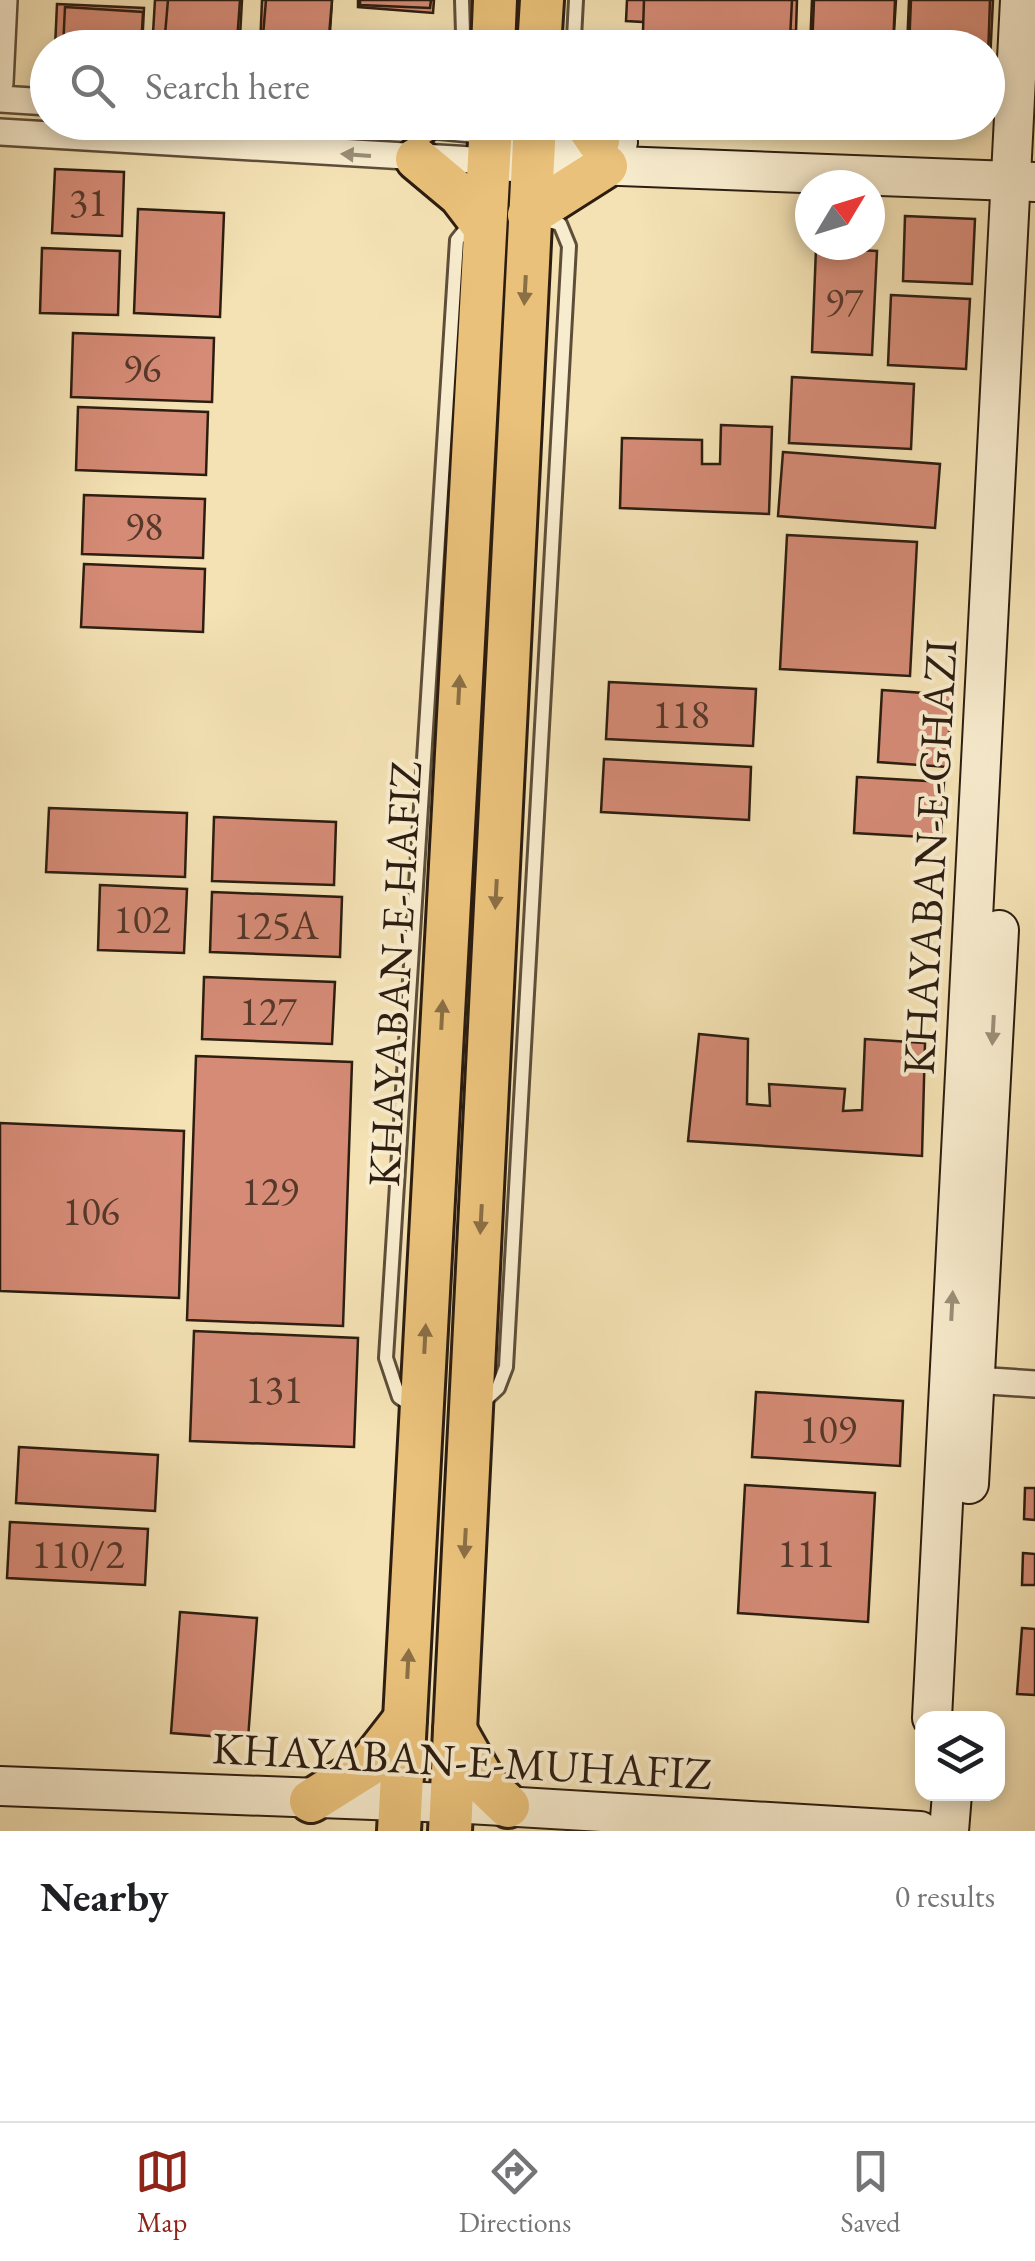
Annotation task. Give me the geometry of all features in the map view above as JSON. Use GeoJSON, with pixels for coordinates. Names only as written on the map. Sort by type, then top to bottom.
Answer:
{"type":"FeatureCollection","features":[{"type":"Feature","properties":{"kind":"main road"},"geometry":{"type":"LineString","coordinates":[[493,30],[495,0]]}},
{"type":"Feature","properties":{"kind":"main road"},"geometry":{"type":"LineString","coordinates":[[540,30],[542,0]]}},
{"type":"Feature","properties":{"kind":"main road"},"geometry":{"type":"LineString","coordinates":[[422,140],[483,225]]}},
{"type":"Feature","properties":{"kind":"main road","name":"KHAYABAN-E-HAFIZ"},"geometry":{"type":"LineString","coordinates":[[400,1820],[490,140]]}},
{"type":"Feature","properties":{"kind":"main road"},"geometry":{"type":"LineString","coordinates":[[450,1819],[533,140]]}},
{"type":"Feature","properties":{"kind":"main road"},"geometry":{"type":"LineString","coordinates":[[529,215],[596,143]]}},
{"type":"Feature","properties":{"kind":"main road"},"geometry":{"type":"LineString","coordinates":[[318,1818],[370,1764],[405,1719]]}},
{"type":"Feature","properties":{"kind":"main road"},"geometry":{"type":"LineString","coordinates":[[455,1729],[504,1822]]}},
{"type":"Feature","properties":{"kind":"street"},"geometry":{"type":"LineString","coordinates":[[0,83],[4,0]]}},
{"type":"Feature","properties":{"kind":"street","name":"KHAYABAN-E-GHAZI"},"geometry":{"type":"LineString","coordinates":[[956,1711],[962,1379],[1023,170],[1020,0]]}},
{"type":"Feature","properties":{"kind":"street"},"geometry":{"type":"LineString","coordinates":[[0,99],[30,101]]}},
{"type":"Feature","properties":{"kind":"street"},"geometry":{"type":"LineString","coordinates":[[0,132],[30,132]]}},
{"type":"Feature","properties":{"kind":"street"},"geometry":{"type":"LineString","coordinates":[[533,140],[1023,170]]}},
{"type":"Feature","properties":{"kind":"street","name":"KHAYABAN-E-GHAZI"},"geometry":{"type":"LineString","coordinates":[[933,1711],[962,1379],[1035,234]]}},
{"type":"Feature","properties":{"kind":"street"},"geometry":{"type":"LineString","coordinates":[[962,1379],[1035,1384]]}},
{"type":"Feature","properties":{"kind":"street","name":"KHAYABAN-E-MUHAFIZ"},"geometry":{"type":"LineString","coordinates":[[0,1786],[318,1818]]}},
{"type":"Feature","properties":{"kind":"street"},"geometry":{"type":"LineString","coordinates":[[923,1831],[928,1801]]}},
{"type":"Feature","properties":{"kind":"street"},"geometry":{"type":"LineString","coordinates":[[950,1831],[952,1801]]}},
{"type":"Feature","properties":{"kind":"street","name":"KHAYABAN-E-MUHAFIZ"},"geometry":{"type":"LineString","coordinates":[[0,1808],[923,1831]]}},
{"type":"Feature","properties":{"kind":"street","name":"KHAYABAN-E-MUHAFIZ"},"geometry":{"type":"LineString","coordinates":[[504,1822],[556,1831]]}},
{"type":"Feature","properties":{"kind":"lane"},"geometry":{"type":"LineString","coordinates":[[462,0],[462,30]]}},
{"type":"Feature","properties":{"kind":"lane"},"geometry":{"type":"LineString","coordinates":[[574,30],[576,0]]}},
{"type":"Feature","properties":{"kind":"building"},"geometry":{"type":"Polygon","coordinates":[[[155,0],[242,0],[240,30],[153,30],[155,0]]]}},
{"type":"Feature","properties":{"kind":"building"},"geometry":{"type":"Polygon","coordinates":[[[168,0],[240,0],[238,30],[165,30],[168,0]]]}},
{"type":"Feature","properties":{"kind":"building"},"geometry":{"type":"Polygon","coordinates":[[[262,0],[332,0],[330,30],[261,30],[262,0]]]}},
{"type":"Feature","properties":{"kind":"building"},"geometry":{"type":"Polygon","coordinates":[[[266,0],[332,0],[330,30],[264,30],[266,0]]]}},
{"type":"Feature","properties":{"kind":"building"},"geometry":{"type":"Polygon","coordinates":[[[358,0],[434,0],[433,13],[358,7],[358,0]]]}},
{"type":"Feature","properties":{"kind":"building"},"geometry":{"type":"Polygon","coordinates":[[[360,0],[431,0],[430,8],[360,5],[360,0]]]}},
{"type":"Feature","properties":{"kind":"building"},"geometry":{"type":"Polygon","coordinates":[[[627,0],[797,0],[796,30],[626,21],[627,0]]]}},
{"type":"Feature","properties":{"kind":"building"},"geometry":{"type":"Polygon","coordinates":[[[644,0],[792,0],[790,30],[643,30],[644,0]]]}},
{"type":"Feature","properties":{"kind":"building"},"geometry":{"type":"Polygon","coordinates":[[[812,0],[896,0],[894,30],[811,30],[812,0]]]}},
{"type":"Feature","properties":{"kind":"building"},"geometry":{"type":"Polygon","coordinates":[[[814,0],[895,0],[894,30],[813,30],[814,0]]]}},
{"type":"Feature","properties":{"kind":"building"},"geometry":{"type":"Polygon","coordinates":[[[909,0],[993,0],[992,30],[908,30],[909,0]]]}},
{"type":"Feature","properties":{"kind":"building"},"geometry":{"type":"Polygon","coordinates":[[[911,0],[990,0],[989,30],[910,30],[911,0]]]}},
{"type":"Feature","properties":{"kind":"building"},"geometry":{"type":"Polygon","coordinates":[[[57,4],[144,8],[143,30],[56,30],[57,4]]]}},
{"type":"Feature","properties":{"kind":"building"},"geometry":{"type":"Polygon","coordinates":[[[65,7],[143,12],[142,30],[64,30],[65,7]]]}},
{"type":"Feature","properties":{"kind":"building"},"geometry":{"type":"Polygon","coordinates":[[[55,169],[124,172],[122,236],[52,233],[55,169]]]}},
{"type":"Feature","properties":{"kind":"building"},"geometry":{"type":"Polygon","coordinates":[[[138,209],[224,213],[220,317],[134,313],[138,209]]]}},
{"type":"Feature","properties":{"kind":"building"},"geometry":{"type":"Polygon","coordinates":[[[905,216],[975,219],[972,284],[903,281],[905,216]]]}},
{"type":"Feature","properties":{"kind":"building"},"geometry":{"type":"Polygon","coordinates":[[[42,248],[120,251],[118,315],[40,313],[42,248]]]}},
{"type":"Feature","properties":{"kind":"building"},"geometry":{"type":"Polygon","coordinates":[[[816,260],[877,260],[872,355],[812,352],[816,260]]]}},
{"type":"Feature","properties":{"kind":"building"},"geometry":{"type":"Polygon","coordinates":[[[891,295],[970,299],[966,369],[888,365],[891,295]]]}},
{"type":"Feature","properties":{"kind":"building"},"geometry":{"type":"Polygon","coordinates":[[[73,333],[214,338],[212,402],[71,397],[73,333]]]}},
{"type":"Feature","properties":{"kind":"building"},"geometry":{"type":"Polygon","coordinates":[[[792,377],[914,384],[911,449],[789,443],[792,377]]]}},
{"type":"Feature","properties":{"kind":"building"},"geometry":{"type":"Polygon","coordinates":[[[78,407],[208,412],[206,475],[76,470],[78,407]]]}},
{"type":"Feature","properties":{"kind":"building"},"geometry":{"type":"Polygon","coordinates":[[[721,425],[772,427],[769,514],[620,508],[622,438],[702,440],[702,464],[720,464],[721,425]]]}},
{"type":"Feature","properties":{"kind":"building"},"geometry":{"type":"Polygon","coordinates":[[[783,452],[940,464],[935,528],[778,516],[783,452]]]}},
{"type":"Feature","properties":{"kind":"building"},"geometry":{"type":"Polygon","coordinates":[[[84,495],[205,499],[203,558],[82,554],[84,495]]]}},
{"type":"Feature","properties":{"kind":"building"},"geometry":{"type":"Polygon","coordinates":[[[787,535],[917,542],[910,676],[780,669],[787,535]]]}},
{"type":"Feature","properties":{"kind":"building"},"geometry":{"type":"Polygon","coordinates":[[[84,564],[205,569],[203,632],[81,627],[84,564]]]}},
{"type":"Feature","properties":{"kind":"building"},"geometry":{"type":"Polygon","coordinates":[[[609,682],[756,689],[753,746],[606,739],[609,682]]]}},
{"type":"Feature","properties":{"kind":"building"},"geometry":{"type":"Polygon","coordinates":[[[882,690],[952,695],[947,767],[878,762],[882,690]]]}},
{"type":"Feature","properties":{"kind":"building"},"geometry":{"type":"Polygon","coordinates":[[[604,759],[751,767],[749,820],[601,812],[604,759]]]}},
{"type":"Feature","properties":{"kind":"building"},"geometry":{"type":"Polygon","coordinates":[[[857,777],[944,782],[941,838],[854,833],[857,777]]]}},
{"type":"Feature","properties":{"kind":"building"},"geometry":{"type":"Polygon","coordinates":[[[49,808],[187,813],[185,877],[46,872],[49,808]]]}},
{"type":"Feature","properties":{"kind":"building"},"geometry":{"type":"Polygon","coordinates":[[[214,817],[336,822],[334,885],[212,881],[214,817]]]}},
{"type":"Feature","properties":{"kind":"building"},"geometry":{"type":"Polygon","coordinates":[[[100,885],[187,889],[184,953],[98,950],[100,885]]]}},
{"type":"Feature","properties":{"kind":"building"},"geometry":{"type":"Polygon","coordinates":[[[212,892],[342,897],[340,957],[210,952],[212,892]]]}},
{"type":"Feature","properties":{"kind":"building"},"geometry":{"type":"Polygon","coordinates":[[[204,977],[335,982],[332,1044],[202,1039],[204,977]]]}},
{"type":"Feature","properties":{"kind":"building"},"geometry":{"type":"Polygon","coordinates":[[[699,1034],[748,1039],[747,1104],[770,1106],[769,1084],[845,1089],[843,1111],[862,1110],[865,1039],[925,1043],[922,1156],[688,1141],[699,1034]]]}},
{"type":"Feature","properties":{"kind":"building"},"geometry":{"type":"Polygon","coordinates":[[[196,1056],[352,1062],[343,1326],[187,1320],[196,1056]]]}},
{"type":"Feature","properties":{"kind":"building"},"geometry":{"type":"Polygon","coordinates":[[[0,1123],[184,1131],[179,1298],[0,1291],[0,1123]]]}},
{"type":"Feature","properties":{"kind":"building"},"geometry":{"type":"Polygon","coordinates":[[[194,1331],[358,1338],[354,1447],[190,1441],[194,1331]]]}},
{"type":"Feature","properties":{"kind":"building"},"geometry":{"type":"Polygon","coordinates":[[[756,1392],[903,1401],[900,1466],[752,1457],[756,1392]]]}},
{"type":"Feature","properties":{"kind":"building"},"geometry":{"type":"Polygon","coordinates":[[[19,1447],[158,1455],[155,1511],[16,1503],[19,1447]]]}},
{"type":"Feature","properties":{"kind":"building"},"geometry":{"type":"Polygon","coordinates":[[[745,1485],[875,1493],[868,1622],[738,1613],[745,1485]]]}},
{"type":"Feature","properties":{"kind":"building"},"geometry":{"type":"Polygon","coordinates":[[[1025,1488],[1035,1488],[1035,1520],[1024,1519],[1025,1488]]]}},
{"type":"Feature","properties":{"kind":"building"},"geometry":{"type":"Polygon","coordinates":[[[10,1522],[148,1529],[145,1585],[7,1578],[10,1522]]]}},
{"type":"Feature","properties":{"kind":"building"},"geometry":{"type":"Polygon","coordinates":[[[1023,1553],[1035,1554],[1035,1585],[1022,1585],[1023,1553]]]}},
{"type":"Feature","properties":{"kind":"building"},"geometry":{"type":"Polygon","coordinates":[[[180,1612],[257,1618],[248,1739],[171,1733],[180,1612]]]}},
{"type":"Feature","properties":{"kind":"building"},"geometry":{"type":"Polygon","coordinates":[[[1022,1628],[1035,1629],[1035,1695],[1017,1694],[1022,1628]]]}}]}
